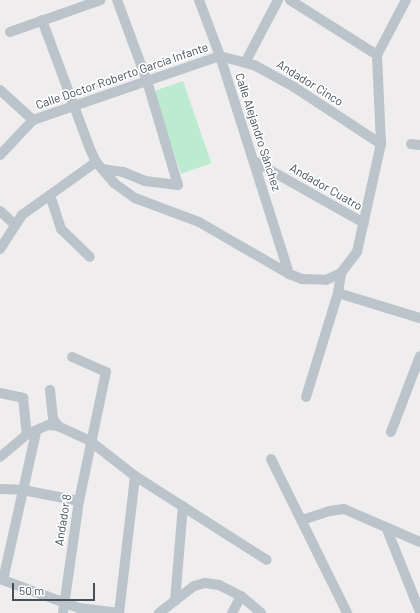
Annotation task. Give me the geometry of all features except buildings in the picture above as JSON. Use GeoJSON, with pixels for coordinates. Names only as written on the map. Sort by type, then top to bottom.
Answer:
{"type":"FeatureCollection","features":[{"type":"Feature","properties":{"kind":"street"},"geometry":{"type":"LineString","coordinates":[[10,32],[101,0]]}},
{"type":"Feature","properties":{"kind":"street"},"geometry":{"type":"LineString","coordinates":[[0,249],[5,245],[14,224],[50,195],[99,166],[123,172],[145,181],[178,185],[147,81],[117,0]]}},
{"type":"Feature","properties":{"kind":"street","name":"Calle Alejandro Sánchez"},"geometry":{"type":"LineString","coordinates":[[199,0],[220,56],[289,274]]}},
{"type":"Feature","properties":{"kind":"street"},"geometry":{"type":"LineString","coordinates":[[246,61],[278,0]]}},
{"type":"Feature","properties":{"kind":"street"},"geometry":{"type":"LineString","coordinates":[[290,0],[377,56]]}},
{"type":"Feature","properties":{"kind":"street"},"geometry":{"type":"LineString","coordinates":[[42,20],[73,108],[99,166],[135,198],[199,222],[289,274],[302,279],[326,280],[341,273],[357,252],[382,144],[377,56],[406,0]]}},
{"type":"Feature","properties":{"kind":"street","name":"Calle Doctor Roberto García Infante"},"geometry":{"type":"LineString","coordinates":[[0,155],[34,120],[73,108],[220,56]]}},
{"type":"Feature","properties":{"kind":"street","name":"Andador Cinco"},"geometry":{"type":"LineString","coordinates":[[220,56],[246,61],[294,87],[382,144]]}},
{"type":"Feature","properties":{"kind":"street"},"geometry":{"type":"LineString","coordinates":[[0,90],[34,120]]}},
{"type":"Feature","properties":{"kind":"street","name":"Andador Cuatro"},"geometry":{"type":"LineString","coordinates":[[254,161],[364,224]]}},
{"type":"Feature","properties":{"kind":"street"},"geometry":{"type":"LineString","coordinates":[[50,195],[61,229],[90,257]]}},
{"type":"Feature","properties":{"kind":"street"},"geometry":{"type":"LineString","coordinates":[[0,211],[14,224]]}},
{"type":"Feature","properties":{"kind":"street"},"geometry":{"type":"LineString","coordinates":[[306,397],[338,293],[341,273]]}},
{"type":"Feature","properties":{"kind":"street"},"geometry":{"type":"LineString","coordinates":[[338,293],[420,318]]}},
{"type":"Feature","properties":{"kind":"street"},"geometry":{"type":"LineString","coordinates":[[391,432],[420,356]]}},
{"type":"Feature","properties":{"kind":"street","name":"Andador 8"},"geometry":{"type":"LineString","coordinates":[[64,608],[79,501],[90,441],[106,372],[72,357]]}},
{"type":"Feature","properties":{"kind":"street"},"geometry":{"type":"LineString","coordinates":[[50,390],[53,419],[58,426]]}},
{"type":"Feature","properties":{"kind":"street"},"geometry":{"type":"LineString","coordinates":[[0,393],[23,398],[31,433],[23,490],[2,580],[64,608],[118,613],[135,476]]}},
{"type":"Feature","properties":{"kind":"street"},"geometry":{"type":"LineString","coordinates":[[0,457],[31,433],[48,425],[58,426],[90,441],[135,476],[267,560]]}},
{"type":"Feature","properties":{"kind":"street"},"geometry":{"type":"LineString","coordinates":[[271,459],[347,613]]}},
{"type":"Feature","properties":{"kind":"street"},"geometry":{"type":"LineString","coordinates":[[0,489],[23,490],[79,501]]}},
{"type":"Feature","properties":{"kind":"street"},"geometry":{"type":"LineString","coordinates":[[175,601],[183,506]]}},
{"type":"Feature","properties":{"kind":"street"},"geometry":{"type":"LineString","coordinates":[[302,520],[330,511],[344,509],[420,542]]}},
{"type":"Feature","properties":{"kind":"street"},"geometry":{"type":"LineString","coordinates":[[386,527],[420,612]]}},
{"type":"Feature","properties":{"kind":"street"},"geometry":{"type":"LineString","coordinates":[[159,613],[194,586],[205,583],[219,585],[241,596],[261,613]]}},
{"type":"Feature","properties":{"kind":"street"},"geometry":{"type":"LineString","coordinates":[[232,613],[241,596]]}},
{"type":"Feature","properties":{"kind":"green space"},"geometry":{"type":"Polygon","coordinates":[[[183,81],[211,163],[181,174],[153,91],[183,81]]]}}]}
